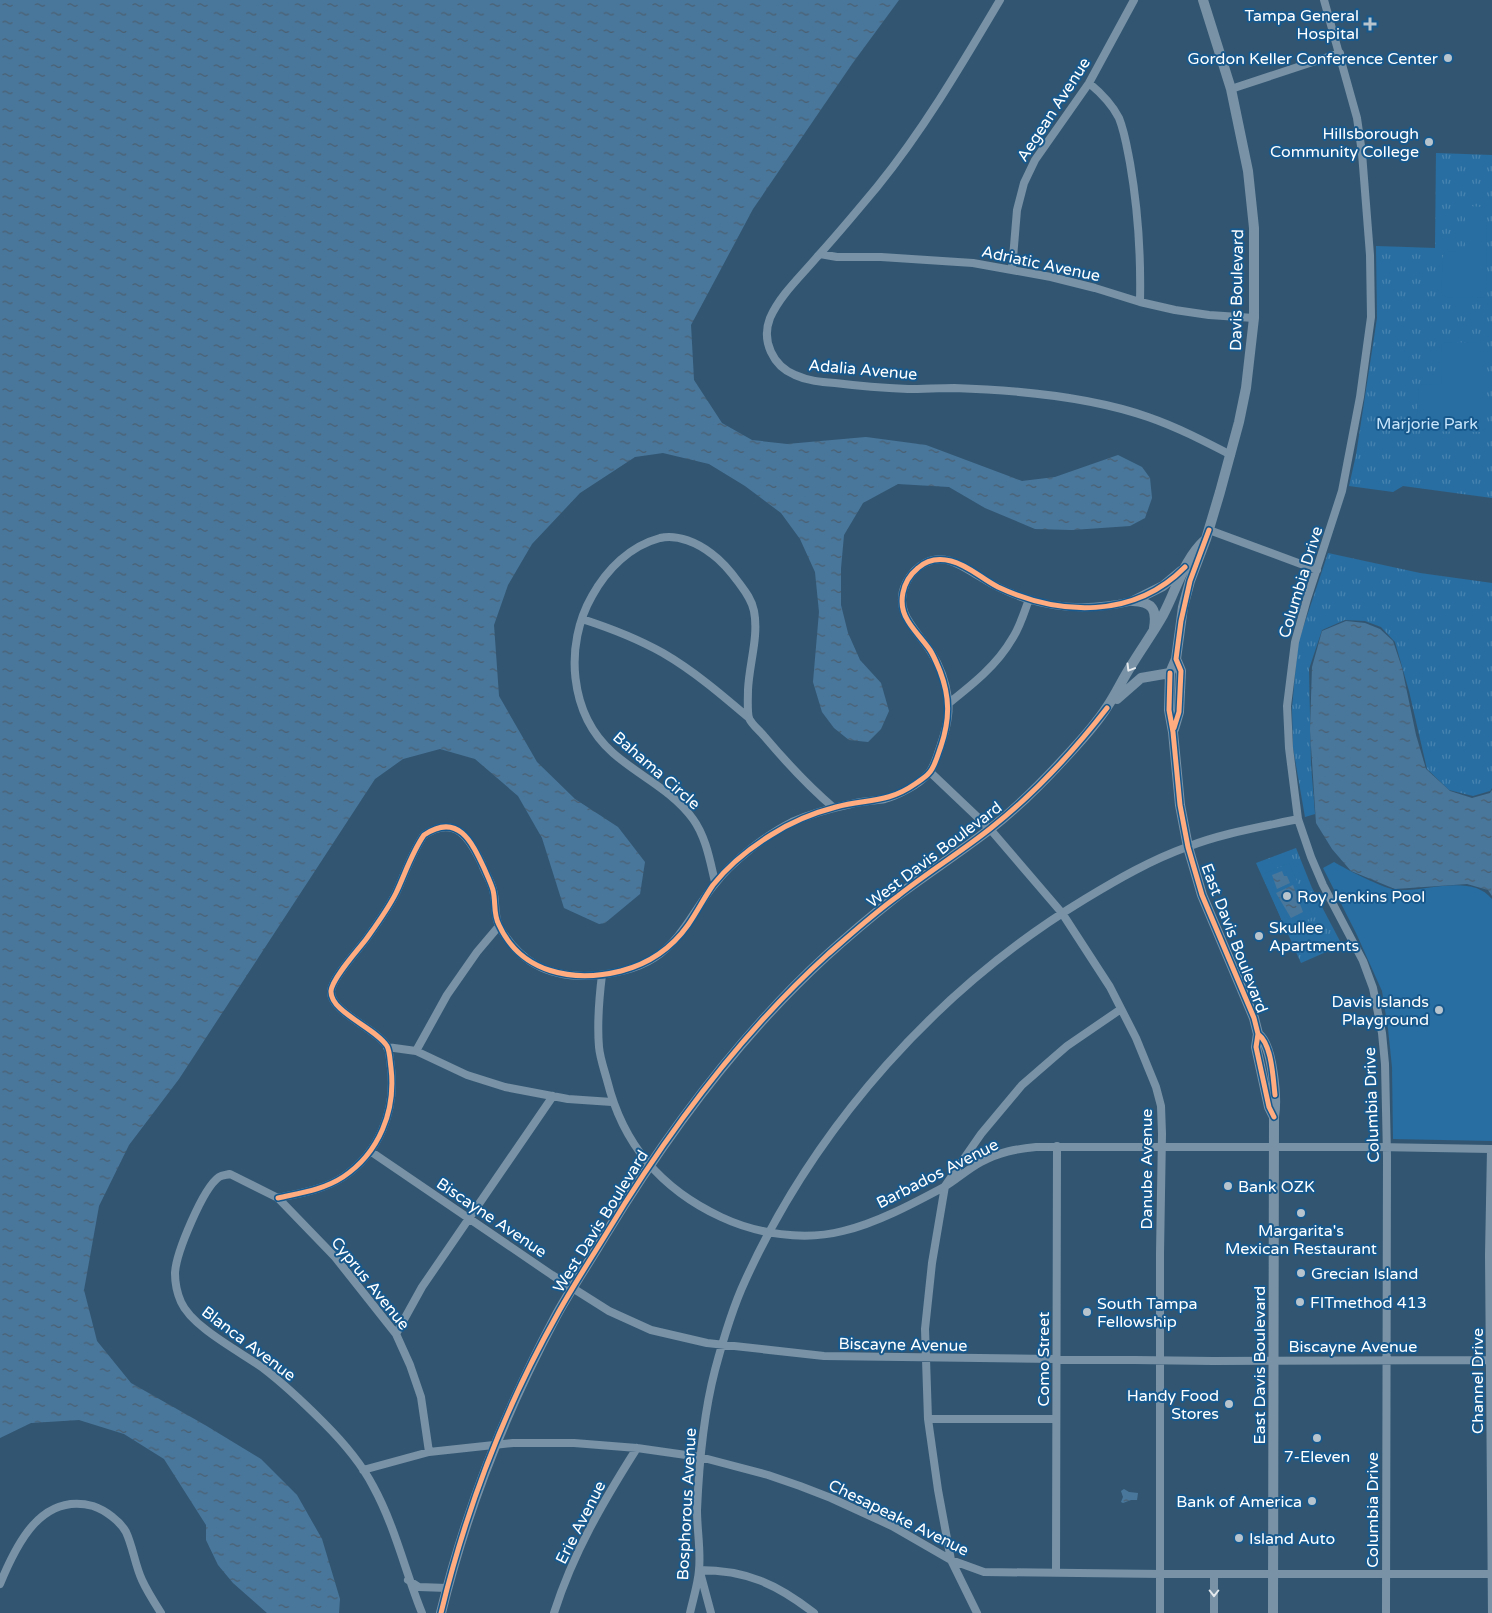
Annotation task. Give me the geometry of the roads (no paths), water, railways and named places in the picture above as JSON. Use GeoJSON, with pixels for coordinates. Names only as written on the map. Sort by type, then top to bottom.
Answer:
{"type":"FeatureCollection","features":[{"type":"Feature","properties":{"kind":"street","name":"Adalia Avenue"},"geometry":{"type":"LineString","coordinates":[[1000,0],[949,85],[922,125],[876,187],[778,304],[770,318],[767,329],[767,340],[776,360],[783,368],[793,374],[814,381],[861,386],[1033,393],[1091,403],[1146,416],[1231,455]]}},
{"type":"Feature","properties":{"kind":"street","name":"Aegean Avenue"},"geometry":{"type":"LineString","coordinates":[[1012,270],[1017,210],[1024,182],[1035,160],[1090,83],[1134,0]]}},
{"type":"Feature","properties":{"kind":"street","name":"Davis Boulevard"},"geometry":{"type":"LineString","coordinates":[[1183,608],[1231,455],[1246,388],[1254,318],[1251,198],[1243,143],[1230,89],[1203,0]]}},
{"type":"Feature","properties":{"kind":"street","name":"Columbia Drive"},"geometry":{"type":"LineString","coordinates":[[1324,0],[1357,118],[1362,154],[1370,254],[1371,317],[1360,397],[1342,491],[1295,642],[1287,706],[1288,748],[1298,819],[1316,871],[1362,961],[1373,988],[1382,1032],[1385,1064],[1387,1147],[1386,1613]]}},
{"type":"Feature","properties":{"kind":"street"},"geometry":{"type":"LineString","coordinates":[[1230,89],[1340,53]]}},
{"type":"Feature","properties":{"kind":"street"},"geometry":{"type":"LineString","coordinates":[[1090,83],[1109,103],[1118,118],[1124,135],[1137,217],[1140,253],[1140,302]]}},
{"type":"Feature","properties":{"kind":"street","name":"Adriatic Avenue"},"geometry":{"type":"LineString","coordinates":[[820,254],[837,257],[881,257],[973,263],[1051,276],[1140,302],[1209,315],[1254,318]]}},
{"type":"Feature","properties":{"kind":"street"},"geometry":{"type":"LineString","coordinates":[[1207,535],[1317,570]]}},
{"type":"Feature","properties":{"kind":"street","name":"West Davis Boulevard"},"geometry":{"type":"LineString","coordinates":[[1107,708],[1169,604],[1194,550],[1207,535]]}},
{"type":"Feature","properties":{"kind":"street","name":"Bahama Circle"},"geometry":{"type":"LineString","coordinates":[[715,882],[705,841],[693,819],[664,790],[613,753],[597,736],[584,712],[577,693],[574,655],[577,634],[582,619],[590,600],[606,575],[628,553],[645,543],[664,537],[677,538],[704,548],[728,569],[745,591],[754,610],[753,646],[748,685],[749,718]]}},
{"type":"Feature","properties":{"kind":"street"},"geometry":{"type":"LineString","coordinates":[[612,1102],[584,1101],[505,1087],[467,1075],[416,1051],[387,1046],[369,1029],[342,1010],[333,999],[331,989],[338,976],[392,901],[424,835],[433,829],[444,827],[457,830],[468,838],[492,888],[495,914],[499,926],[514,948],[531,963],[562,974],[574,976],[602,975],[640,965],[661,953],[679,937],[688,926],[715,882],[744,855],[772,834],[793,822],[834,808],[889,798],[906,790],[930,772],[942,744],[949,703],[940,671],[933,656],[908,622],[904,613],[902,597],[904,588],[912,573],[925,563],[933,560],[949,560],[962,565],[997,586],[1029,599],[1056,605],[1091,608],[1134,601],[1163,586],[1185,567]]}},
{"type":"Feature","properties":{"kind":"street"},"geometry":{"type":"LineString","coordinates":[[949,703],[977,680],[1000,657],[1016,633],[1029,599]]}},
{"type":"Feature","properties":{"kind":"street"},"geometry":{"type":"LineString","coordinates":[[1134,601],[1142,602],[1152,608],[1155,617],[1154,630]]}},
{"type":"Feature","properties":{"kind":"street","name":"East Davis Boulevard"},"geometry":{"type":"LineString","coordinates":[[1183,608],[1176,659],[1170,673],[1169,710],[1180,805],[1188,847],[1202,895],[1254,1018],[1258,1034],[1256,1047],[1269,1107],[1274,1117],[1273,1613]]}},
{"type":"Feature","properties":{"kind":"street"},"geometry":{"type":"LineString","coordinates":[[582,619],[619,633],[664,654],[696,675],[749,718],[788,764],[834,808]]}},
{"type":"Feature","properties":{"kind":"street","name":"East Davis Boulevard"},"geometry":{"type":"LineString","coordinates":[[1173,732],[1179,712],[1181,671],[1176,659]]}},
{"type":"Feature","properties":{"kind":"street","name":"West Davis Boulevard"},"geometry":{"type":"LineString","coordinates":[[441,1613],[475,1495],[495,1444],[538,1352],[572,1289],[649,1165],[724,1064],[826,956],[896,897],[990,829],[1028,796],[1128,687],[1140,678],[1170,673]]}},
{"type":"Feature","properties":{"kind":"street","name":"Danube Avenue"},"geometry":{"type":"LineString","coordinates":[[930,772],[990,829],[1062,913],[1098,966],[1136,1038],[1156,1087],[1161,1106],[1162,1146],[1160,1253],[1160,1613]]}},
{"type":"Feature","properties":{"kind":"street","name":"Bosphorous Avenue"},"geometry":{"type":"LineString","coordinates":[[690,1613],[699,1570],[697,1513],[700,1457],[708,1400],[722,1346],[744,1284],[768,1233],[823,1145],[898,1053],[937,1013],[1002,957],[1062,913],[1118,879],[1188,847],[1251,829],[1298,819]]}},
{"type":"Feature","properties":{"kind":"street"},"geometry":{"type":"LineString","coordinates":[[416,1051],[447,995],[477,952],[499,926]]}},
{"type":"Feature","properties":{"kind":"street","name":"Barbados Avenue"},"geometry":{"type":"LineString","coordinates":[[602,975],[599,1003],[599,1049],[612,1102],[628,1134],[649,1165],[664,1181],[684,1196],[708,1211],[734,1223],[768,1233],[811,1235],[843,1231],[861,1226],[945,1186],[980,1162],[1014,1149],[1058,1146],[1162,1146],[1491,1149]]}},
{"type":"Feature","properties":{"kind":"street"},"geometry":{"type":"LineString","coordinates":[[977,1613],[951,1560],[938,1490],[928,1419],[925,1358],[926,1328],[931,1273],[945,1186],[981,1134],[1022,1085],[1067,1046],[1121,1009]]}},
{"type":"Feature","properties":{"kind":"street"},"geometry":{"type":"LineString","coordinates":[[278,1198],[317,1189],[336,1181],[350,1172],[370,1151],[383,1128],[391,1106],[392,1082],[387,1046]]}},
{"type":"Feature","properties":{"kind":"street"},"geometry":{"type":"LineString","coordinates":[[396,1334],[422,1287],[553,1096]]}},
{"type":"Feature","properties":{"kind":"street","name":"Como Street"},"geometry":{"type":"LineString","coordinates":[[1056,1572],[1058,1146]]}},
{"type":"Feature","properties":{"kind":"street","name":"Channel Drive"},"geometry":{"type":"LineString","coordinates":[[1491,1149],[1489,1254],[1492,1613]]}},
{"type":"Feature","properties":{"kind":"street","name":"Biscayne Avenue"},"geometry":{"type":"LineString","coordinates":[[370,1151],[572,1289],[610,1311],[651,1330],[722,1346],[824,1356],[925,1358],[1491,1360]]}},
{"type":"Feature","properties":{"kind":"street","name":"Cyprus Avenue"},"geometry":{"type":"LineString","coordinates":[[230,1174],[278,1198],[335,1257],[396,1334],[410,1365],[421,1397],[429,1452]]}},
{"type":"Feature","properties":{"kind":"street","name":"Blanca Avenue"},"geometry":{"type":"LineString","coordinates":[[230,1174],[222,1176],[212,1185],[180,1249],[175,1272],[181,1304],[194,1320],[206,1330],[264,1369],[300,1400],[338,1438],[363,1470],[380,1498],[392,1526],[408,1580],[422,1613]]}},
{"type":"Feature","properties":{"kind":"street"},"geometry":{"type":"LineString","coordinates":[[928,1419],[1056,1419]]}},
{"type":"Feature","properties":{"kind":"street","name":"Chesapeake Avenue"},"geometry":{"type":"LineString","coordinates":[[363,1470],[429,1452],[495,1444],[574,1443],[638,1448],[700,1457],[768,1475],[831,1498],[892,1526],[951,1560],[984,1572],[1492,1574]]}},
{"type":"Feature","properties":{"kind":"street","name":"Erie Avenue"},"geometry":{"type":"LineString","coordinates":[[554,1613],[571,1567],[597,1513],[638,1448]]}},
{"type":"Feature","properties":{"kind":"street"},"geometry":{"type":"LineString","coordinates":[[0,1584],[17,1546],[34,1523],[57,1508],[71,1504],[87,1505],[105,1512],[126,1533],[141,1579],[161,1613]]}},
{"type":"Feature","properties":{"kind":"street"},"geometry":{"type":"LineString","coordinates":[[711,1613],[699,1570],[732,1572],[756,1578],[797,1600],[814,1613]]}},
{"type":"Feature","properties":{"kind":"street"},"geometry":{"type":"LineString","coordinates":[[1214,1574],[1214,1613]]}},
{"type":"Feature","properties":{"kind":"street"},"geometry":{"type":"LineString","coordinates":[[408,1580],[419,1586],[447,1588]]}},
{"type":"Feature","properties":{"kind":"water"},"geometry":{"type":"Polygon","coordinates":[[[0,0],[899,0],[852,64],[753,209],[691,325],[694,380],[722,423],[752,440],[787,444],[866,437],[926,445],[1022,481],[1055,477],[1118,455],[1142,467],[1150,478],[1152,498],[1145,518],[1130,526],[1072,530],[1035,529],[985,508],[949,487],[898,484],[863,503],[844,535],[841,568],[841,605],[848,633],[860,660],[881,683],[889,711],[881,729],[868,742],[849,740],[834,728],[822,712],[813,682],[819,612],[815,572],[800,539],[781,513],[745,486],[709,464],[663,453],[635,457],[580,493],[532,544],[508,585],[494,625],[499,696],[537,762],[575,799],[618,827],[645,862],[640,894],[605,923],[599,924],[564,908],[542,838],[518,796],[475,759],[440,749],[403,759],[375,779],[179,1079],[129,1145],[99,1206],[84,1290],[97,1341],[131,1383],[261,1459],[297,1495],[322,1539],[340,1599],[339,1613],[267,1613],[233,1583],[218,1565],[206,1540],[206,1525],[164,1459],[124,1434],[79,1420],[31,1423],[0,1438],[0,0]]]}},
{"type":"Feature","properties":{"kind":"water"},"geometry":{"type":"Polygon","coordinates":[[[1346,621],[1365,623],[1380,629],[1393,641],[1402,668],[1416,735],[1426,769],[1450,791],[1472,798],[1490,793],[1492,790],[1492,896],[1488,890],[1467,884],[1395,889],[1351,871],[1332,849],[1316,823],[1310,730],[1312,667],[1322,631],[1346,621]]]}},
{"type":"Feature","properties":{"kind":"water"},"geometry":{"type":"Polygon","coordinates":[[[1282,871],[1290,883],[1277,889],[1272,875],[1282,871]]]}},
{"type":"Feature","properties":{"kind":"water"},"geometry":{"type":"Polygon","coordinates":[[[1293,885],[1303,912],[1291,918],[1276,893],[1293,885]]]}},
{"type":"Feature","properties":{"kind":"water"},"geometry":{"type":"Polygon","coordinates":[[[1124,1489],[1129,1492],[1138,1493],[1137,1500],[1121,1502],[1123,1497],[1121,1491],[1124,1489]]]}},
{"type":"Feature","properties":{"kind":"place","name":"Tampa General Hospital"},"geometry":{"type":"Point","coordinates":[1370,24]}},
{"type":"Feature","properties":{"kind":"place","name":"Gordon Keller Conference Center"},"geometry":{"type":"Point","coordinates":[1448,58]}},
{"type":"Feature","properties":{"kind":"place","name":"Hillsborough Community College"},"geometry":{"type":"Point","coordinates":[1429,142]}},
{"type":"Feature","properties":{"kind":"place","name":"Roy Jenkins Pool"},"geometry":{"type":"Point","coordinates":[1287,896]}},
{"type":"Feature","properties":{"kind":"place","name":"Skullee Apartments"},"geometry":{"type":"Point","coordinates":[1259,936]}},
{"type":"Feature","properties":{"kind":"place","name":"Davis Islands Playground"},"geometry":{"type":"Point","coordinates":[1439,1010]}},
{"type":"Feature","properties":{"kind":"place","name":"Bank OZK"},"geometry":{"type":"Point","coordinates":[1228,1186]}},
{"type":"Feature","properties":{"kind":"place","name":"Margarita's Mexican Restaurant"},"geometry":{"type":"Point","coordinates":[1301,1213]}},
{"type":"Feature","properties":{"kind":"place","name":"Grecian Island"},"geometry":{"type":"Point","coordinates":[1301,1273]}},
{"type":"Feature","properties":{"kind":"place","name":"FITmethod 413"},"geometry":{"type":"Point","coordinates":[1300,1302]}},
{"type":"Feature","properties":{"kind":"place","name":"South Tampa Fellowship"},"geometry":{"type":"Point","coordinates":[1087,1312]}},
{"type":"Feature","properties":{"kind":"place","name":"Handy Food Stores"},"geometry":{"type":"Point","coordinates":[1229,1404]}},
{"type":"Feature","properties":{"kind":"place","name":"7-Eleven"},"geometry":{"type":"Point","coordinates":[1317,1438]}},
{"type":"Feature","properties":{"kind":"place","name":"Bank of America"},"geometry":{"type":"Point","coordinates":[1312,1501]}},
{"type":"Feature","properties":{"kind":"place","name":"Island Auto"},"geometry":{"type":"Point","coordinates":[1239,1538]}},
{"type":"Feature","properties":{"kind":"park label","name":"Marjorie Park"},"geometry":{"type":"Point","coordinates":[1427,423]}}]}
